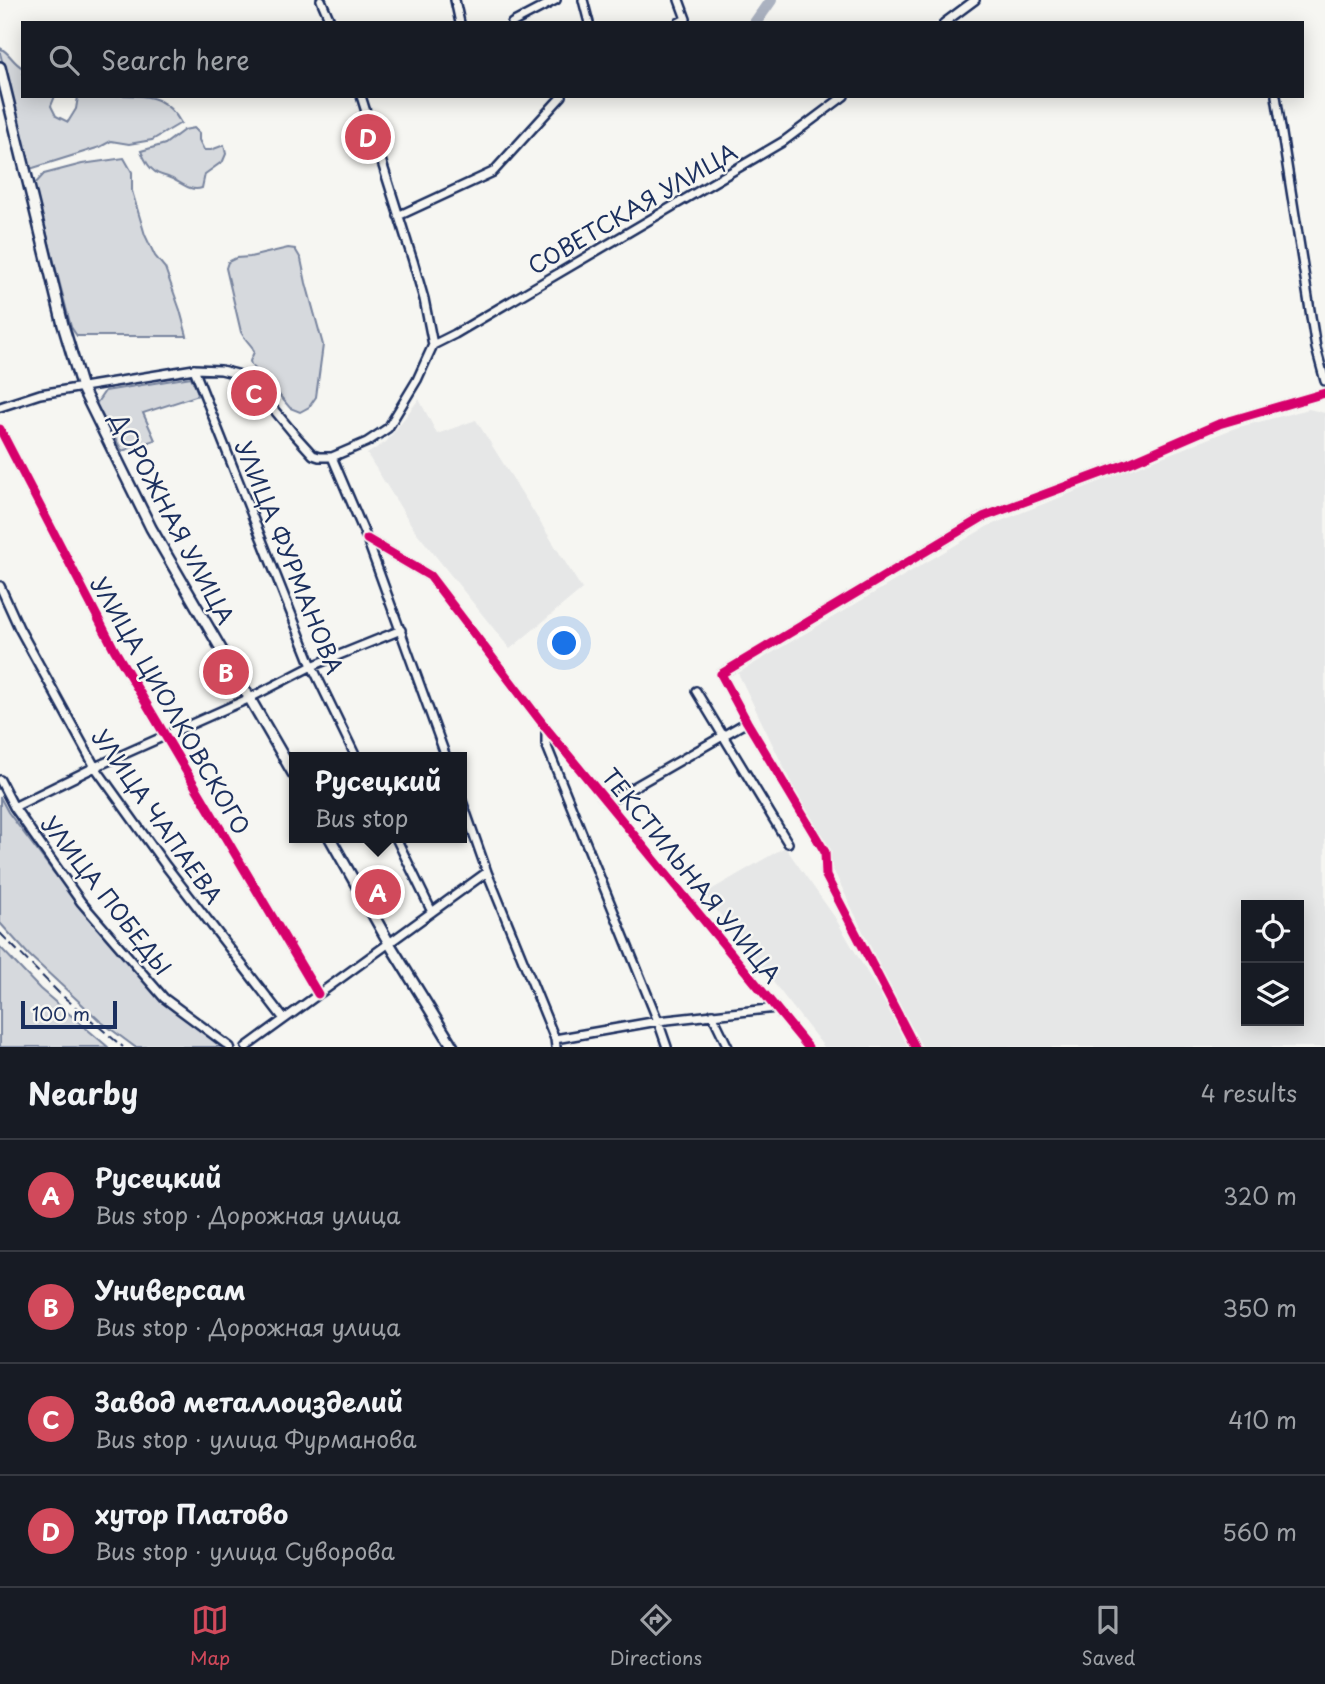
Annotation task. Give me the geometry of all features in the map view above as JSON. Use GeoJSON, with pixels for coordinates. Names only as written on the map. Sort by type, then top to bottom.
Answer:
{"type":"FeatureCollection","features":[{"type":"Feature","properties":{"kind":"main road","name":"ДОРОЖНАЯ УЛИЦА"},"geometry":{"type":"LineString","coordinates":[[0,67],[63,325],[82,388],[151,528],[289,766]]}},
{"type":"Feature","properties":{"kind":"main road"},"geometry":{"type":"LineString","coordinates":[[333,843],[389,943],[453,1047]]}},
{"type":"Feature","properties":{"kind":"street"},"geometry":{"type":"LineString","coordinates":[[321,0],[330,21]]}},
{"type":"Feature","properties":{"kind":"street"},"geometry":{"type":"LineString","coordinates":[[455,0],[460,21]]}},
{"type":"Feature","properties":{"kind":"street"},"geometry":{"type":"LineString","coordinates":[[516,21],[556,0]]}},
{"type":"Feature","properties":{"kind":"street"},"geometry":{"type":"LineString","coordinates":[[583,0],[588,21]]}},
{"type":"Feature","properties":{"kind":"street"},"geometry":{"type":"LineString","coordinates":[[679,0],[682,21]]}},
{"type":"Feature","properties":{"kind":"street"},"geometry":{"type":"LineString","coordinates":[[947,21],[975,0]]}},
{"type":"Feature","properties":{"kind":"street"},"geometry":{"type":"LineString","coordinates":[[0,407],[40,394],[194,369],[221,370],[252,383],[307,450],[319,457],[332,457],[367,442],[388,428],[417,380],[433,345],[424,299],[361,98]]}},
{"type":"Feature","properties":{"kind":"street"},"geometry":{"type":"LineString","coordinates":[[398,216],[493,172],[560,98]]}},
{"type":"Feature","properties":{"kind":"street","name":"СОВЕТСКАЯ УЛИЦА"},"geometry":{"type":"LineString","coordinates":[[433,345],[784,141],[841,98]]}},
{"type":"Feature","properties":{"kind":"street"},"geometry":{"type":"LineString","coordinates":[[1276,98],[1316,348],[1325,381]]}},
{"type":"Feature","properties":{"kind":"street","name":"УЛИЦА ФУРМАНОВА"},"geometry":{"type":"LineString","coordinates":[[194,369],[312,666],[354,752]]}},
{"type":"Feature","properties":{"kind":"street"},"geometry":{"type":"LineString","coordinates":[[915,1047],[826,876],[825,852],[721,674],[983,517],[1129,464],[1219,424],[1325,393]]}},
{"type":"Feature","properties":{"kind":"street","name":"УЛИЦА ЦИОЛКОВСКОГО"},"geometry":{"type":"LineString","coordinates":[[0,429],[114,649],[318,994]]}},
{"type":"Feature","properties":{"kind":"street"},"geometry":{"type":"LineString","coordinates":[[332,457],[367,539],[444,752]]}},
{"type":"Feature","properties":{"kind":"street","name":"ТЕКСТИЛЬНАЯ УЛИЦА"},"geometry":{"type":"LineString","coordinates":[[367,539],[429,576],[546,728],[808,1047]]}},
{"type":"Feature","properties":{"kind":"street","name":"УЛИЦА ЧАПАЕВА"},"geometry":{"type":"LineString","coordinates":[[0,586],[19,628],[95,767],[166,866],[284,1019]]}},
{"type":"Feature","properties":{"kind":"street"},"geometry":{"type":"LineString","coordinates":[[14,807],[95,767],[250,698],[312,666],[401,630]]}},
{"type":"Feature","properties":{"kind":"street"},"geometry":{"type":"LineString","coordinates":[[696,691],[788,843]]}},
{"type":"Feature","properties":{"kind":"street","name":"ТЕКСТИЛЬНАЯ УЛИЦА"},"geometry":{"type":"LineString","coordinates":[[608,803],[747,722]]}},
{"type":"Feature","properties":{"kind":"street"},"geometry":{"type":"LineString","coordinates":[[546,728],[546,744],[667,1047]]}},
{"type":"Feature","properties":{"kind":"street","name":"УЛИЦА ПОБЕДЫ"},"geometry":{"type":"LineString","coordinates":[[0,779],[14,807],[81,902],[164,998],[230,1047]]}},
{"type":"Feature","properties":{"kind":"street"},"geometry":{"type":"LineString","coordinates":[[467,815],[555,1043],[658,1021],[776,1008]]}},
{"type":"Feature","properties":{"kind":"street"},"geometry":{"type":"LineString","coordinates":[[398,843],[432,912]]}},
{"type":"Feature","properties":{"kind":"street"},"geometry":{"type":"LineString","coordinates":[[246,1047],[487,872]]}},
{"type":"Feature","properties":{"kind":"street"},"geometry":{"type":"LineString","coordinates":[[712,1014],[728,1047]]}},
{"type":"Feature","properties":{"kind":"shaded area"},"geometry":{"type":"Polygon","coordinates":[[[0,48],[21,66],[21,98],[54,98],[51,106],[56,116],[68,122],[76,109],[78,98],[151,98],[165,104],[181,123],[152,140],[129,144],[111,141],[30,169],[0,48]]]}},
{"type":"Feature","properties":{"kind":"shaded area"},"geometry":{"type":"Polygon","coordinates":[[[194,128],[199,133],[204,150],[224,145],[226,154],[223,161],[205,174],[202,188],[197,189],[189,188],[156,172],[141,151],[165,144],[184,130],[194,128]]]}},
{"type":"Feature","properties":{"kind":"shaded area"},"geometry":{"type":"Polygon","coordinates":[[[124,158],[132,172],[132,191],[145,235],[155,256],[165,268],[187,336],[77,336],[71,327],[34,185],[44,174],[82,164],[124,158]]]}},
{"type":"Feature","properties":{"kind":"shaded area"},"geometry":{"type":"Polygon","coordinates":[[[295,249],[301,259],[323,345],[316,397],[309,407],[300,412],[290,408],[251,365],[254,352],[241,332],[226,268],[228,262],[236,258],[295,249]]]}},
{"type":"Feature","properties":{"kind":"shaded area"},"geometry":{"type":"Polygon","coordinates":[[[191,377],[199,395],[143,413],[155,440],[122,451],[96,404],[105,391],[191,377]]]}},
{"type":"Feature","properties":{"kind":"shaded area"},"geometry":{"type":"Polygon","coordinates":[[[419,399],[437,434],[476,420],[582,589],[510,649],[414,529],[367,454],[386,442],[419,399]]]}},
{"type":"Feature","properties":{"kind":"shaded area"},"geometry":{"type":"Polygon","coordinates":[[[1309,409],[1325,413],[1325,1047],[919,1047],[738,673],[988,526],[1235,428],[1309,409]]]}},
{"type":"Feature","properties":{"kind":"shaded area"},"geometry":{"type":"Polygon","coordinates":[[[0,797],[8,812],[54,873],[159,997],[173,1011],[235,1047],[135,1047],[100,1021],[29,955],[0,923],[0,797]]]}},
{"type":"Feature","properties":{"kind":"shaded area"},"geometry":{"type":"Polygon","coordinates":[[[785,847],[834,916],[911,1047],[824,1047],[704,894],[785,847]]]}},
{"type":"Feature","properties":{"kind":"shaded area"},"geometry":{"type":"Polygon","coordinates":[[[0,947],[40,989],[108,1047],[0,1047],[0,947]]]}},
{"type":"Feature","properties":{"kind":"waterway"},"geometry":{"type":"LineString","coordinates":[[756,21],[771,0]]}},
{"type":"Feature","properties":{"kind":"railway"},"geometry":{"type":"LineString","coordinates":[[0,933],[59,993],[123,1047]]}},
{"type":"Feature","properties":{"kind":"cycle path"},"geometry":{"type":"LineString","coordinates":[[915,1047],[826,876],[825,852],[721,674],[983,517],[1129,463],[1219,424],[1325,393]]}},
{"type":"Feature","properties":{"kind":"cycle path"},"geometry":{"type":"LineString","coordinates":[[0,429],[114,649],[318,994]]}},
{"type":"Feature","properties":{"kind":"cycle path"},"geometry":{"type":"LineString","coordinates":[[367,539],[430,576],[546,728],[808,1047]]}},
{"type":"Feature","properties":{"kind":"place","name":"хутор Платово"},"geometry":{"type":"Point","coordinates":[368,137]}},
{"type":"Feature","properties":{"kind":"place","name":"Завод металлоизделий"},"geometry":{"type":"Point","coordinates":[254,393]}},
{"type":"Feature","properties":{"kind":"place","name":"Универсам"},"geometry":{"type":"Point","coordinates":[226,672]}},
{"type":"Feature","properties":{"kind":"place","name":"Русецкий"},"geometry":{"type":"Point","coordinates":[378,892]}}]}
